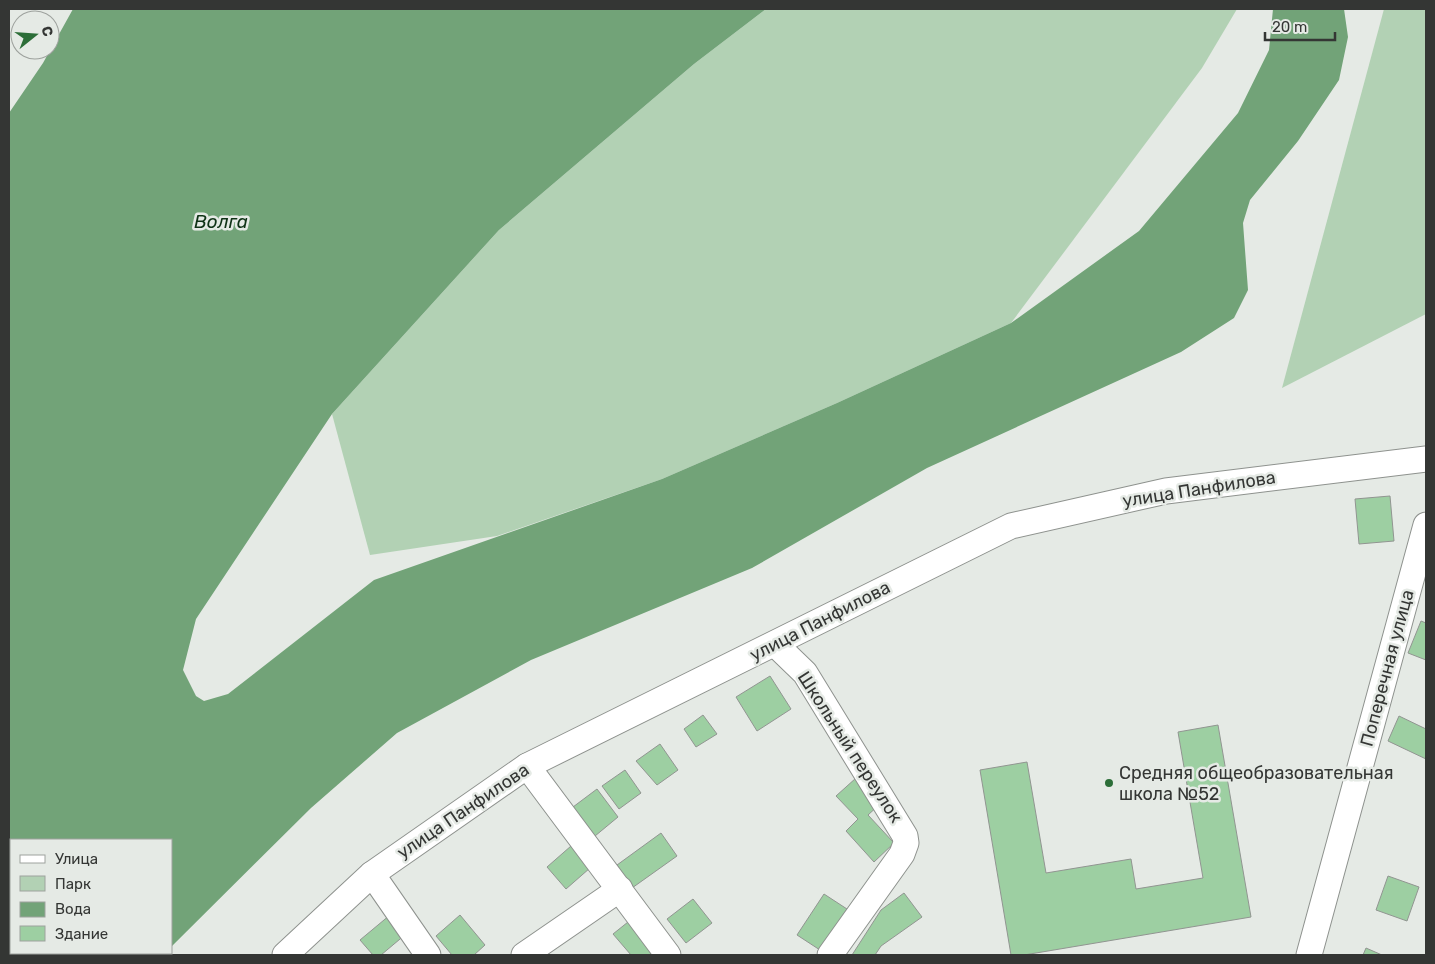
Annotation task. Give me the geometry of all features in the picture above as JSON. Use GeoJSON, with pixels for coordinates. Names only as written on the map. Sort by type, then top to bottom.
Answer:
{"type":"FeatureCollection","features":[{"type":"Feature","properties":{"kind":"street","name":"улица Панфилова"},"geometry":{"type":"LineString","coordinates":[[285,955],[372,874],[527,766],[1011,526],[1166,491],[1426,459]]}},
{"type":"Feature","properties":{"kind":"street","name":"Поперечная улица"},"geometry":{"type":"LineString","coordinates":[[1309,955],[1426,525]]}},
{"type":"Feature","properties":{"kind":"street","name":"Школьный переулок"},"geometry":{"type":"LineString","coordinates":[[775,644],[805,673],[906,836],[906,843],[902,854],[830,955]]}},
{"type":"Feature","properties":{"kind":"street"},"geometry":{"type":"LineString","coordinates":[[527,766],[668,955]]}},
{"type":"Feature","properties":{"kind":"street"},"geometry":{"type":"LineString","coordinates":[[372,874],[428,955]]}},
{"type":"Feature","properties":{"kind":"street"},"geometry":{"type":"LineString","coordinates":[[524,955],[620,889]]}},
{"type":"Feature","properties":{"kind":"green space"},"geometry":{"type":"Polygon","coordinates":[[[766,9],[1237,9],[1202,68],[1011,323],[837,403],[662,479],[497,536],[370,555],[332,414],[499,230],[694,64],[766,9]]]}},
{"type":"Feature","properties":{"kind":"green space"},"geometry":{"type":"Polygon","coordinates":[[[1384,9],[1426,9],[1426,314],[1282,388],[1384,9]]]}},
{"type":"Feature","properties":{"kind":"water","name":"Волга"},"geometry":{"type":"Polygon","coordinates":[[[73,9],[766,9],[694,64],[499,230],[332,414],[196,619],[183,670],[196,696],[204,701],[228,694],[374,580],[662,479],[837,403],[1011,323],[1139,231],[1238,113],[1269,50],[1273,9],[1344,9],[1348,37],[1339,80],[1298,141],[1250,200],[1243,223],[1248,290],[1234,318],[1181,352],[927,468],[752,568],[531,660],[397,733],[311,808],[172,946],[172,839],[10,839],[10,954],[163,955],[9,955],[9,113],[45,60],[60,60],[60,32],[73,9]]]}},
{"type":"Feature","properties":{"kind":"building"},"geometry":{"type":"Polygon","coordinates":[[[1390,496],[1394,541],[1359,544],[1355,499],[1390,496]]]}},
{"type":"Feature","properties":{"kind":"building"},"geometry":{"type":"Polygon","coordinates":[[[1421,621],[1426,623],[1426,660],[1408,653],[1421,621]]]}},
{"type":"Feature","properties":{"kind":"building"},"geometry":{"type":"Polygon","coordinates":[[[770,676],[791,709],[757,731],[736,697],[770,676]]]}},
{"type":"Feature","properties":{"kind":"building"},"geometry":{"type":"Polygon","coordinates":[[[703,715],[717,734],[696,747],[684,729],[703,715]]]}},
{"type":"Feature","properties":{"kind":"building"},"geometry":{"type":"Polygon","coordinates":[[[1399,716],[1426,729],[1426,759],[1388,741],[1399,716]]]}},
{"type":"Feature","properties":{"kind":"building"},"geometry":{"type":"Polygon","coordinates":[[[1218,725],[1251,917],[1024,955],[1011,955],[980,770],[1027,762],[1046,873],[1131,859],[1136,889],[1203,878],[1178,732],[1218,725]]]}},
{"type":"Feature","properties":{"kind":"building"},"geometry":{"type":"Polygon","coordinates":[[[660,744],[678,770],[657,785],[636,761],[660,744]]]}},
{"type":"Feature","properties":{"kind":"building"},"geometry":{"type":"Polygon","coordinates":[[[625,770],[641,793],[619,809],[602,786],[625,770]]]}},
{"type":"Feature","properties":{"kind":"building"},"geometry":{"type":"Polygon","coordinates":[[[856,778],[880,804],[868,815],[894,843],[874,862],[846,831],[858,819],[836,796],[856,778]]]}},
{"type":"Feature","properties":{"kind":"building"},"geometry":{"type":"Polygon","coordinates":[[[597,789],[618,817],[595,836],[573,807],[597,789]]]}},
{"type":"Feature","properties":{"kind":"building"},"geometry":{"type":"Polygon","coordinates":[[[661,833],[677,856],[632,888],[617,865],[661,833]]]}},
{"type":"Feature","properties":{"kind":"building"},"geometry":{"type":"Polygon","coordinates":[[[571,846],[590,868],[566,889],[547,867],[571,846]]]}},
{"type":"Feature","properties":{"kind":"building"},"geometry":{"type":"Polygon","coordinates":[[[1388,876],[1419,887],[1407,921],[1376,910],[1388,876]]]}},
{"type":"Feature","properties":{"kind":"building"},"geometry":{"type":"Polygon","coordinates":[[[904,893],[922,917],[881,946],[875,955],[852,955],[881,910],[904,893]]]}},
{"type":"Feature","properties":{"kind":"building"},"geometry":{"type":"Polygon","coordinates":[[[824,894],[847,909],[820,950],[797,935],[824,894]]]}},
{"type":"Feature","properties":{"kind":"building"},"geometry":{"type":"Polygon","coordinates":[[[693,899],[712,923],[686,943],[667,919],[693,899]]]}},
{"type":"Feature","properties":{"kind":"building"},"geometry":{"type":"Polygon","coordinates":[[[390,915],[406,934],[381,955],[373,955],[360,940],[390,915]]]}},
{"type":"Feature","properties":{"kind":"building"},"geometry":{"type":"Polygon","coordinates":[[[460,915],[485,945],[474,955],[452,955],[436,936],[460,915]]]}},
{"type":"Feature","properties":{"kind":"building"},"geometry":{"type":"Polygon","coordinates":[[[633,918],[658,948],[650,955],[631,955],[613,934],[633,918]]]}},
{"type":"Feature","properties":{"kind":"building"},"geometry":{"type":"Polygon","coordinates":[[[1366,948],[1382,955],[1363,955],[1366,948]]]}},
{"type":"Feature","properties":{"kind":"place","name":"Средняя общеобразовательная школа №52"},"geometry":{"type":"Point","coordinates":[1109,783]}}]}
